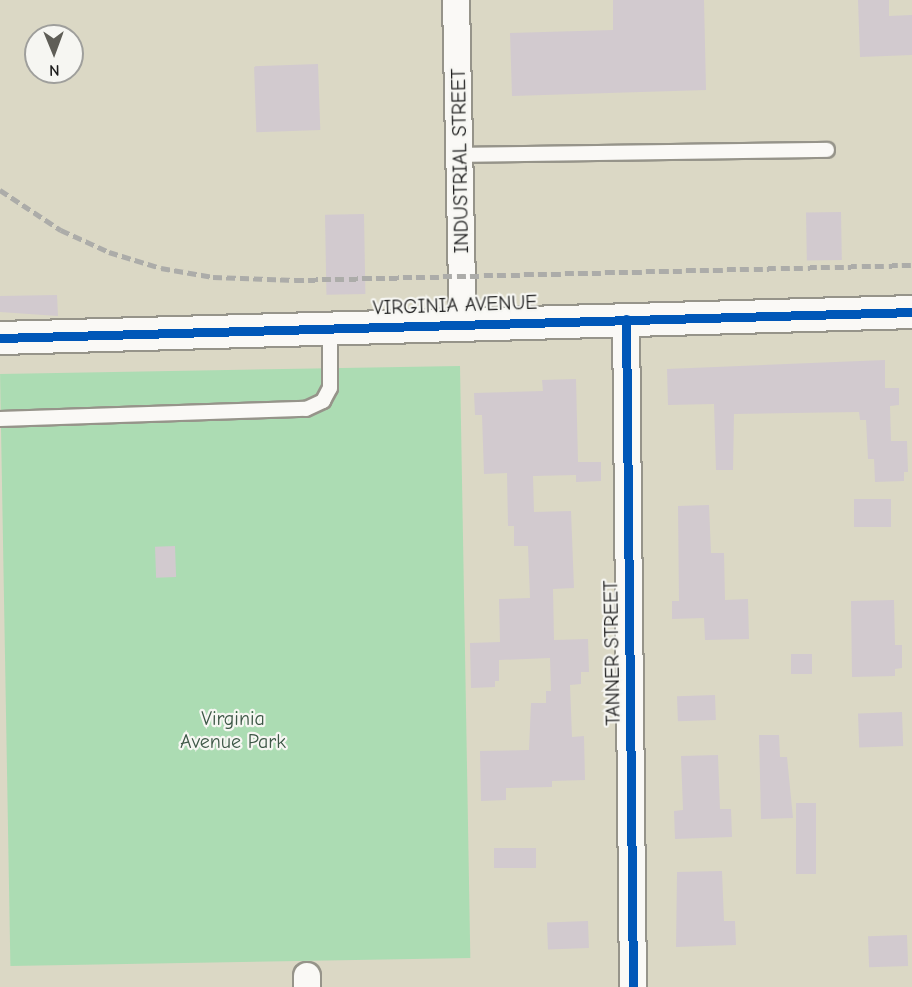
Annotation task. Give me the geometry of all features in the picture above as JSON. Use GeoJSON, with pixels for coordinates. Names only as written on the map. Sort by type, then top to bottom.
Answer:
{"type":"FeatureCollection","features":[{"type":"Feature","properties":{"kind":"street","name":"INDUSTRIAL STREET"},"geometry":{"type":"LineString","coordinates":[[456,0],[463,323]]}},
{"type":"Feature","properties":{"kind":"street","name":"VIRGINIA AVENUE"},"geometry":{"type":"LineString","coordinates":[[0,338],[912,312]]}},
{"type":"Feature","properties":{"kind":"street","name":"TANNER STREET"},"geometry":{"type":"LineString","coordinates":[[626,319],[633,987]]}},
{"type":"Feature","properties":{"kind":"lane"},"geometry":{"type":"LineString","coordinates":[[459,155],[827,150]]}},
{"type":"Feature","properties":{"kind":"lane"},"geometry":{"type":"LineString","coordinates":[[0,419],[306,409],[322,401],[330,388],[330,327]]}},
{"type":"Feature","properties":{"kind":"green space","name":"Virginia Avenue Park"},"geometry":{"type":"Polygon","coordinates":[[[460,366],[470,958],[10,966],[0,374],[460,366]]]}},
{"type":"Feature","properties":{"kind":"building"},"geometry":{"type":"Polygon","coordinates":[[[613,0],[704,0],[706,90],[512,96],[510,33],[613,30],[613,0]]]}},
{"type":"Feature","properties":{"kind":"building"},"geometry":{"type":"Polygon","coordinates":[[[858,0],[889,0],[889,16],[912,15],[912,55],[860,57],[858,0]]]}},
{"type":"Feature","properties":{"kind":"building"},"geometry":{"type":"Polygon","coordinates":[[[318,64],[320,130],[256,132],[254,66],[318,64]]]}},
{"type":"Feature","properties":{"kind":"building"},"geometry":{"type":"Polygon","coordinates":[[[841,212],[842,260],[807,261],[806,213],[841,212]]]}},
{"type":"Feature","properties":{"kind":"building"},"geometry":{"type":"Polygon","coordinates":[[[364,214],[365,294],[326,295],[325,215],[364,214]]]}},
{"type":"Feature","properties":{"kind":"building"},"geometry":{"type":"Polygon","coordinates":[[[57,295],[58,316],[0,312],[0,296],[57,295]]]}},
{"type":"Feature","properties":{"kind":"building"},"geometry":{"type":"Polygon","coordinates":[[[885,360],[885,388],[899,388],[899,405],[890,406],[891,441],[907,441],[908,472],[904,472],[904,481],[875,482],[874,459],[868,459],[866,420],[860,420],[859,412],[734,414],[733,470],[716,470],[714,404],[668,405],[667,369],[885,360]]]}},
{"type":"Feature","properties":{"kind":"building"},"geometry":{"type":"Polygon","coordinates":[[[576,379],[578,462],[601,462],[601,481],[576,482],[576,475],[533,476],[534,512],[571,511],[574,588],[553,589],[554,640],[588,639],[589,672],[581,672],[581,684],[570,685],[572,737],[584,736],[585,780],[552,781],[552,787],[506,788],[506,800],[481,801],[480,751],[529,750],[531,703],[546,703],[546,691],[551,691],[550,658],[499,660],[499,681],[495,681],[495,687],[471,688],[470,643],[500,642],[499,599],[530,598],[528,546],[514,546],[514,526],[508,526],[507,473],[484,474],[482,415],[475,415],[474,393],[543,391],[542,380],[576,379]]]}},
{"type":"Feature","properties":{"kind":"building"},"geometry":{"type":"Polygon","coordinates":[[[854,499],[891,499],[891,527],[854,527],[854,499]]]}},
{"type":"Feature","properties":{"kind":"building"},"geometry":{"type":"Polygon","coordinates":[[[709,505],[711,553],[724,553],[725,600],[748,599],[749,639],[705,640],[704,618],[672,619],[672,601],[679,601],[678,506],[709,505]]]}},
{"type":"Feature","properties":{"kind":"building"},"geometry":{"type":"Polygon","coordinates":[[[175,546],[176,577],[156,578],[155,547],[175,546]]]}},
{"type":"Feature","properties":{"kind":"building"},"geometry":{"type":"Polygon","coordinates":[[[894,600],[895,645],[902,645],[902,668],[895,669],[895,676],[852,677],[851,601],[894,600]]]}},
{"type":"Feature","properties":{"kind":"building"},"geometry":{"type":"Polygon","coordinates":[[[791,654],[812,654],[812,674],[791,674],[791,654]]]}},
{"type":"Feature","properties":{"kind":"building"},"geometry":{"type":"Polygon","coordinates":[[[715,695],[716,720],[678,721],[677,696],[715,695]]]}},
{"type":"Feature","properties":{"kind":"building"},"geometry":{"type":"Polygon","coordinates":[[[902,712],[903,746],[859,748],[858,714],[902,712]]]}},
{"type":"Feature","properties":{"kind":"building"},"geometry":{"type":"Polygon","coordinates":[[[759,735],[779,735],[780,757],[787,757],[793,818],[761,819],[759,735]]]}},
{"type":"Feature","properties":{"kind":"building"},"geometry":{"type":"Polygon","coordinates":[[[718,755],[720,809],[731,809],[732,837],[675,839],[674,811],[683,810],[681,756],[718,755]]]}},
{"type":"Feature","properties":{"kind":"building"},"geometry":{"type":"Polygon","coordinates":[[[796,803],[816,803],[816,874],[796,874],[796,803]]]}},
{"type":"Feature","properties":{"kind":"building"},"geometry":{"type":"Polygon","coordinates":[[[494,848],[536,848],[536,868],[494,868],[494,848]]]}},
{"type":"Feature","properties":{"kind":"building"},"geometry":{"type":"Polygon","coordinates":[[[722,871],[724,921],[735,921],[736,945],[676,947],[677,872],[722,871]]]}},
{"type":"Feature","properties":{"kind":"building"},"geometry":{"type":"Polygon","coordinates":[[[588,921],[589,948],[548,949],[547,922],[588,921]]]}},
{"type":"Feature","properties":{"kind":"building"},"geometry":{"type":"Polygon","coordinates":[[[907,935],[908,966],[869,967],[868,936],[907,935]]]}},
{"type":"Feature","properties":{"kind":"railway"},"geometry":{"type":"LineString","coordinates":[[0,190],[61,230],[109,252],[161,268],[213,277],[295,280],[912,265]]}},
{"type":"Feature","properties":{"kind":"cycle path"},"geometry":{"type":"LineString","coordinates":[[0,338],[912,312]]}},
{"type":"Feature","properties":{"kind":"cycle path"},"geometry":{"type":"LineString","coordinates":[[626,319],[633,987]]}}]}
